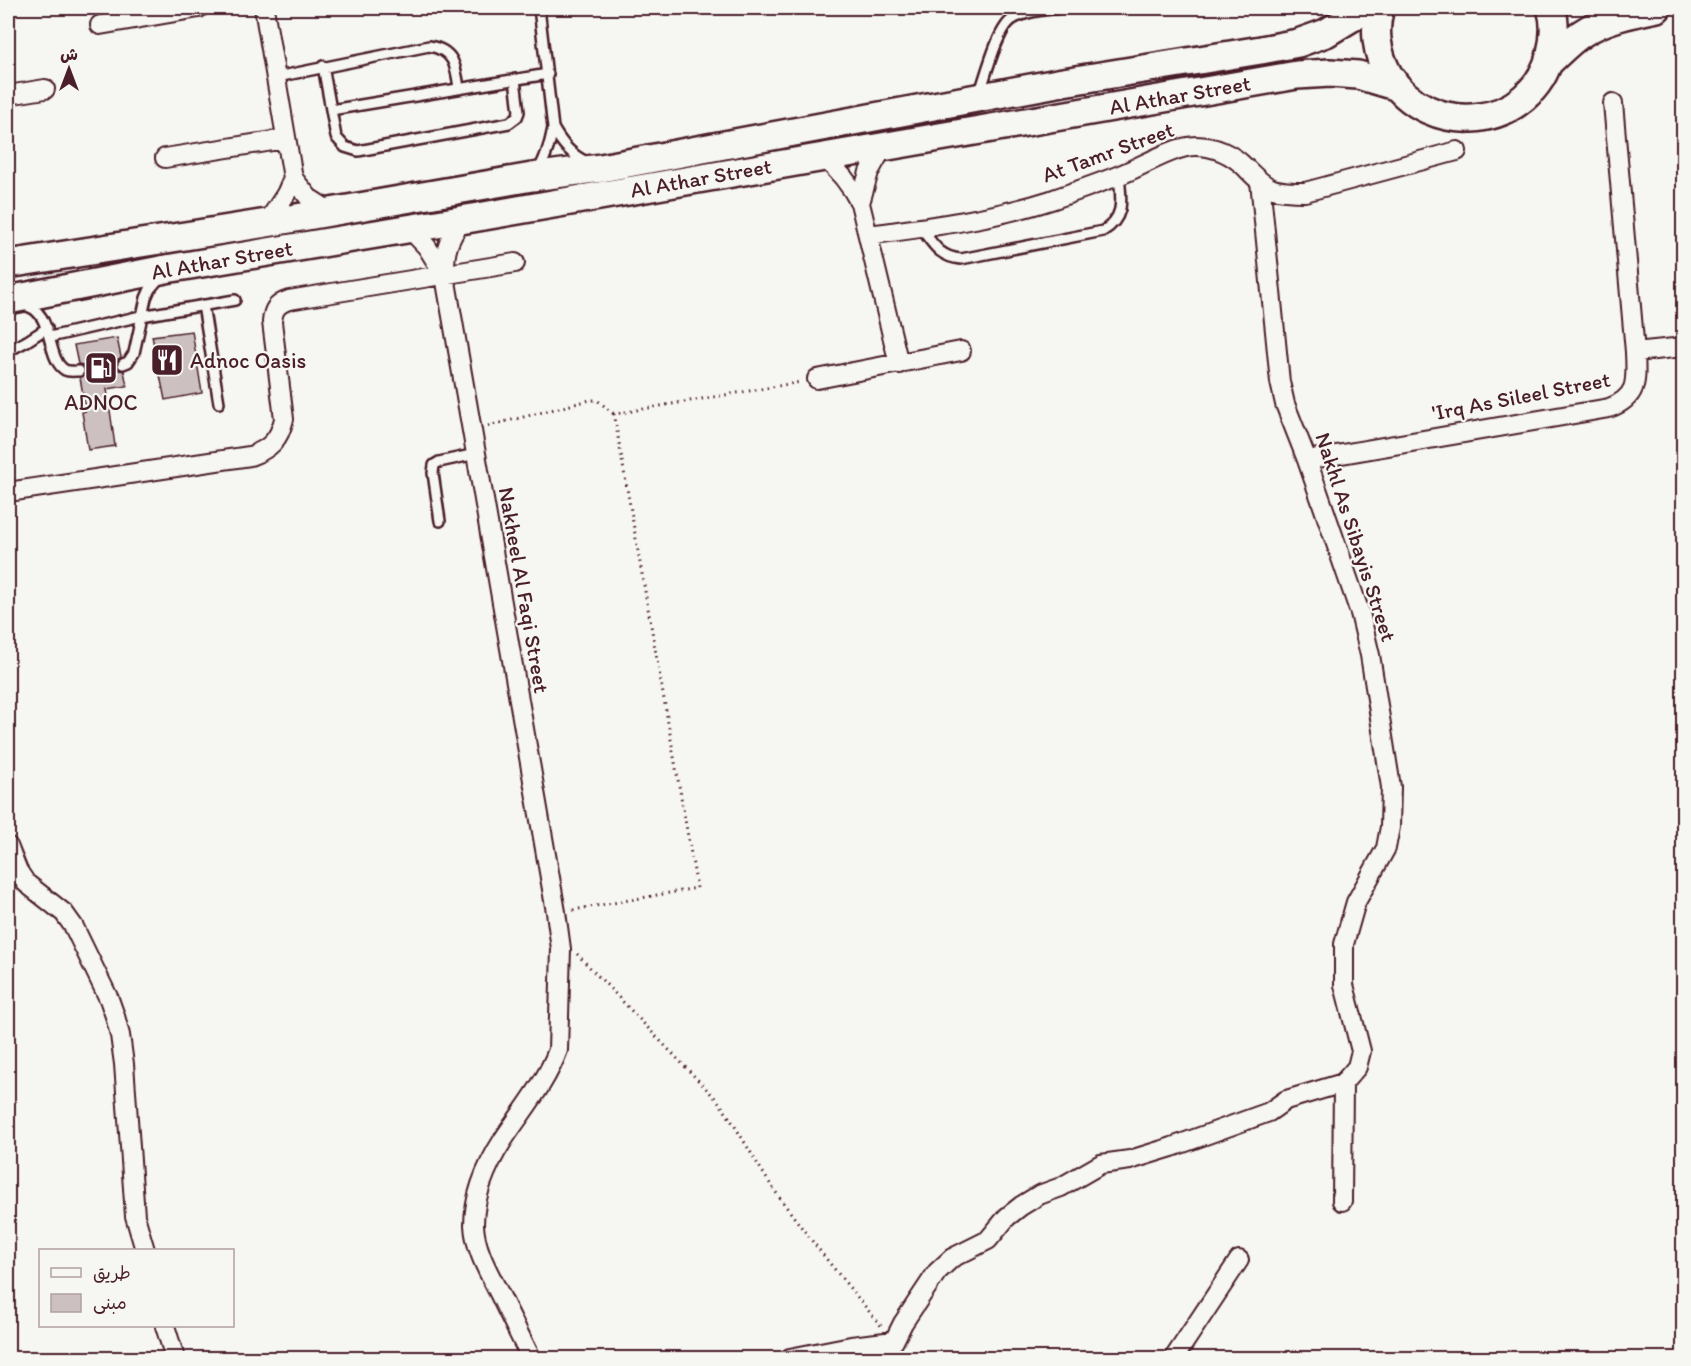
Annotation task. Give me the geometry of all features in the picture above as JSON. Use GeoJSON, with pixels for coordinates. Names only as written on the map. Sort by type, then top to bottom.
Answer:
{"type":"FeatureCollection","features":[{"type":"Feature","properties":{"kind":"street"},"geometry":{"type":"LineString","coordinates":[[100,25],[200,8]]}},
{"type":"Feature","properties":{"kind":"street"},"geometry":{"type":"LineString","coordinates":[[264,8],[293,178],[309,198],[331,212]]}},
{"type":"Feature","properties":{"kind":"street","name":"Al Athar Street"},"geometry":{"type":"LineString","coordinates":[[8,264],[267,223],[532,177],[601,168],[1063,82],[1261,50],[1298,43],[1326,33],[1363,8]]}},
{"type":"Feature","properties":{"kind":"street"},"geometry":{"type":"LineString","coordinates":[[1380,8],[1377,16],[1377,41],[1383,64],[1395,86],[1412,102],[1433,113],[1455,119],[1479,118],[1502,111],[1522,99],[1538,83],[1549,62],[1554,40],[1554,17],[1551,8]]}},
{"type":"Feature","properties":{"kind":"street"},"geometry":{"type":"LineString","coordinates":[[1549,62],[1581,34],[1598,25],[1628,14],[1657,8]]}},
{"type":"Feature","properties":{"kind":"street","name":"Al Athar Street"},"geometry":{"type":"LineString","coordinates":[[8,302],[166,269],[410,229],[1297,75],[1330,73],[1358,75],[1395,86]]}},
{"type":"Feature","properties":{"kind":"street"},"geometry":{"type":"LineString","coordinates":[[8,95],[45,89]]}},
{"type":"Feature","properties":{"kind":"street","name":"'Irq As Sileel Street"},"geometry":{"type":"LineString","coordinates":[[1307,460],[1609,408],[1629,397],[1634,387],[1636,373],[1635,351],[1613,103]]}},
{"type":"Feature","properties":{"kind":"street"},"geometry":{"type":"LineString","coordinates":[[165,158],[285,139]]}},
{"type":"Feature","properties":{"kind":"street","name":"At Tamr Street"},"geometry":{"type":"LineString","coordinates":[[868,235],[921,228],[1016,210],[1119,176],[1177,150],[1194,146],[1209,147],[1229,154],[1272,189],[1288,192],[1305,192],[1457,152]]}},
{"type":"Feature","properties":{"kind":"street"},"geometry":{"type":"LineString","coordinates":[[860,203],[869,172],[883,147]]}},
{"type":"Feature","properties":{"kind":"street"},"geometry":{"type":"LineString","coordinates":[[823,157],[851,185],[860,203],[899,364]]}},
{"type":"Feature","properties":{"kind":"street"},"geometry":{"type":"LineString","coordinates":[[267,223],[286,194],[293,178]]}},
{"type":"Feature","properties":{"kind":"street","name":"Nakhl As Sibayis Street"},"geometry":{"type":"LineString","coordinates":[[1260,181],[1280,382],[1285,404],[1360,613],[1370,655],[1391,787],[1390,827],[1386,848],[1356,902],[1344,944],[1344,985],[1361,1051],[1358,1067],[1343,1083]]}},
{"type":"Feature","properties":{"kind":"street","name":"Nakheel Al Faqi Street"},"geometry":{"type":"LineString","coordinates":[[460,220],[448,243],[444,259],[445,276],[560,936],[558,1050],[553,1063],[487,1169],[476,1199],[474,1226],[478,1247],[486,1268],[531,1359]]}},
{"type":"Feature","properties":{"kind":"street","name":"Nakheel Al Faqi Street"},"geometry":{"type":"LineString","coordinates":[[410,229],[426,247],[445,276]]}},
{"type":"Feature","properties":{"kind":"street"},"geometry":{"type":"LineString","coordinates":[[8,492],[250,456],[264,451],[281,431],[284,419],[273,314],[275,308],[281,303],[514,264]]}},
{"type":"Feature","properties":{"kind":"street"},"geometry":{"type":"LineString","coordinates":[[1635,351],[1683,347]]}},
{"type":"Feature","properties":{"kind":"street"},"geometry":{"type":"LineString","coordinates":[[817,379],[962,351]]}},
{"type":"Feature","properties":{"kind":"street"},"geometry":{"type":"LineString","coordinates":[[8,846],[18,871],[26,883],[64,913],[74,927],[109,999],[120,1035],[135,1216],[144,1249]]}},
{"type":"Feature","properties":{"kind":"street"},"geometry":{"type":"LineString","coordinates":[[790,1359],[851,1346],[894,1350],[903,1323],[937,1272],[952,1258],[988,1240],[1007,1217],[1039,1195],[1061,1187],[1101,1164],[1130,1160],[1172,1147],[1269,1112],[1286,1100],[1343,1083],[1342,1201]]}},
{"type":"Feature","properties":{"kind":"street"},"geometry":{"type":"LineString","coordinates":[[1174,1359],[1239,1260]]}},
{"type":"Feature","properties":{"kind":"street"},"geometry":{"type":"LineString","coordinates":[[165,1327],[175,1359]]}},
{"type":"Feature","properties":{"kind":"lane"},"geometry":{"type":"LineString","coordinates":[[532,177],[546,156],[553,128],[539,8]]}},
{"type":"Feature","properties":{"kind":"lane"},"geometry":{"type":"LineString","coordinates":[[978,98],[998,40],[1012,19],[1032,12],[1059,8]]}},
{"type":"Feature","properties":{"kind":"lane"},"geometry":{"type":"LineString","coordinates":[[277,77],[429,46],[444,51],[450,57],[455,64],[459,88]]}},
{"type":"Feature","properties":{"kind":"lane"},"geometry":{"type":"LineString","coordinates":[[323,66],[334,131],[340,143],[351,150],[365,150],[509,123],[517,117],[519,112],[515,79]]}},
{"type":"Feature","properties":{"kind":"lane"},"geometry":{"type":"LineString","coordinates":[[331,110],[548,74]]}},
{"type":"Feature","properties":{"kind":"lane"},"geometry":{"type":"LineString","coordinates":[[553,128],[561,142],[572,154],[601,168]]}},
{"type":"Feature","properties":{"kind":"lane"},"geometry":{"type":"LineString","coordinates":[[921,228],[944,255],[961,259],[1103,231],[1113,225],[1120,214],[1119,176]]}},
{"type":"Feature","properties":{"kind":"lane"},"geometry":{"type":"LineString","coordinates":[[123,364],[128,362],[134,353],[141,316],[150,289],[166,269]]}},
{"type":"Feature","properties":{"kind":"lane"},"geometry":{"type":"LineString","coordinates":[[8,351],[48,333],[235,300]]}},
{"type":"Feature","properties":{"kind":"lane"},"geometry":{"type":"LineString","coordinates":[[8,302],[28,305],[38,313],[48,333],[58,363],[63,369],[79,371]]}},
{"type":"Feature","properties":{"kind":"lane"},"geometry":{"type":"LineString","coordinates":[[203,305],[219,403]]}},
{"type":"Feature","properties":{"kind":"lane"},"geometry":{"type":"LineString","coordinates":[[440,521],[433,473],[434,465],[476,454]]}},
{"type":"Feature","properties":{"kind":"path"},"geometry":{"type":"LineString","coordinates":[[614,414],[817,379]]}},
{"type":"Feature","properties":{"kind":"path"},"geometry":{"type":"LineString","coordinates":[[472,430],[590,399],[597,400],[614,414],[697,888],[556,912]]}},
{"type":"Feature","properties":{"kind":"path"},"geometry":{"type":"LineString","coordinates":[[560,936],[718,1101],[794,1218],[894,1350]]}},
{"type":"Feature","properties":{"kind":"building"},"geometry":{"type":"Polygon","coordinates":[[[192,331],[202,393],[165,400],[152,336],[192,331]]]}},
{"type":"Feature","properties":{"kind":"building"},"geometry":{"type":"Polygon","coordinates":[[[117,338],[121,357],[117,360],[117,366],[119,370],[124,371],[127,386],[107,389],[115,446],[88,450],[82,412],[86,411],[80,378],[85,375],[86,370],[83,365],[78,364],[74,345],[117,338]]]}},
{"type":"Feature","properties":{"kind":"place","name":"Adnoc Oasis"},"geometry":{"type":"Point","coordinates":[167,360]}},
{"type":"Feature","properties":{"kind":"place","name":"ADNOC"},"geometry":{"type":"Point","coordinates":[101,368]}}]}
